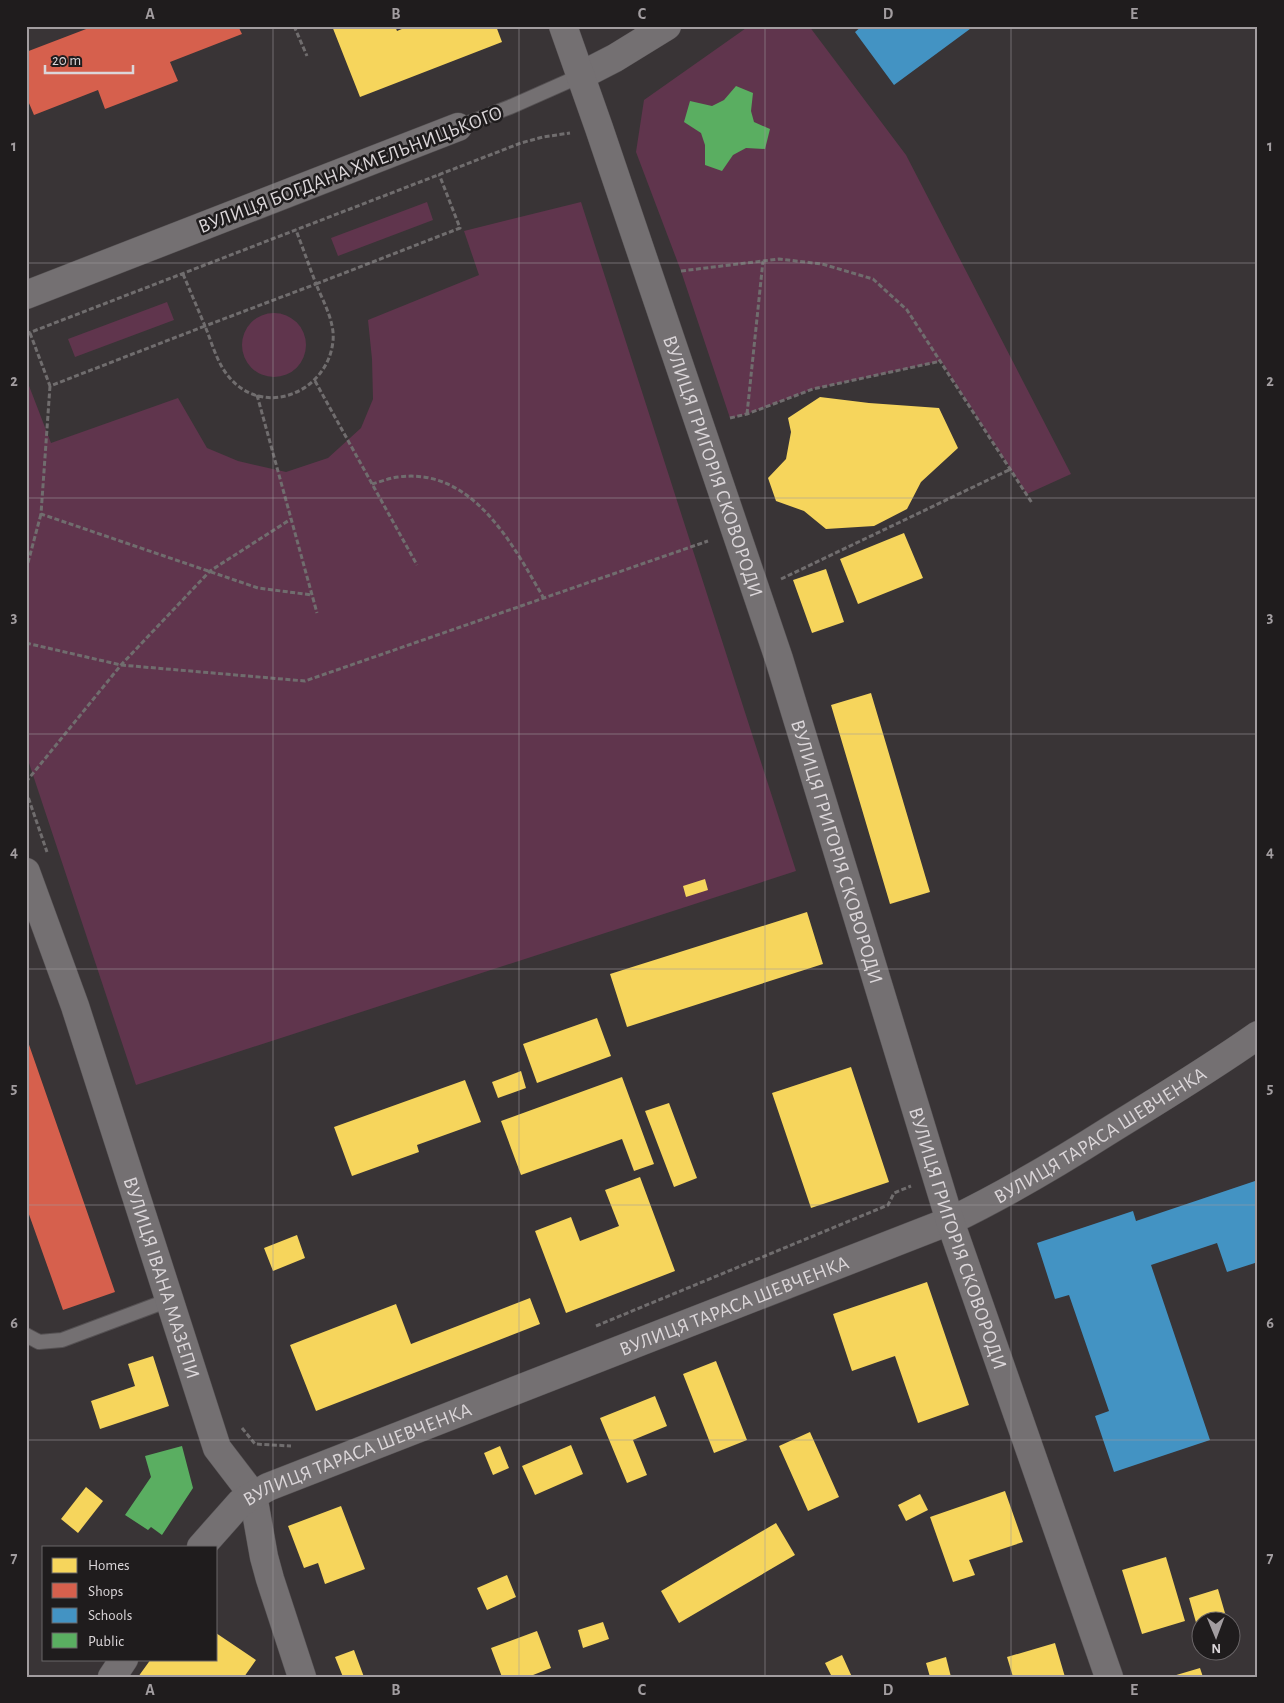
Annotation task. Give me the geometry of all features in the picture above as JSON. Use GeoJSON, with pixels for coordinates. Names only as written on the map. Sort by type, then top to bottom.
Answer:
{"type":"FeatureCollection","features":[{"type":"Feature","properties":{"kind":"street","name":"ВУЛИЦЯ ГРИГОРІЯ СКОВОРОДИ"},"geometry":{"type":"LineString","coordinates":[[563,26],[779,660],[950,1221],[1109,1677]]}},
{"type":"Feature","properties":{"kind":"street","name":"ВУЛИЦЯ БОГДАНА ХМЕЛЬНИЦЬКОГО"},"geometry":{"type":"LineString","coordinates":[[580,76],[615,58],[667,26]]}},
{"type":"Feature","properties":{"kind":"street","name":"ВУЛИЦЯ БОГДАНА ХМЕЛЬНИЦЬКОГО"},"geometry":{"type":"LineString","coordinates":[[26,295],[458,127]]}},
{"type":"Feature","properties":{"kind":"street","name":"ВУЛИЦЯ ІВАНА МАЗЕПИ"},"geometry":{"type":"LineString","coordinates":[[26,872],[34,916],[75,1006],[217,1448],[253,1495],[270,1579],[302,1677]]}},
{"type":"Feature","properties":{"kind":"street","name":"ВУЛИЦЯ ТАРАСА ШЕВЧЕНКА"},"geometry":{"type":"LineString","coordinates":[[202,1546],[227,1515],[240,1503],[288,1479],[950,1221],[1030,1180],[1177,1089],[1258,1035]]}},
{"type":"Feature","properties":{"kind":"street"},"geometry":{"type":"LineString","coordinates":[[112,1677],[123,1660]]}},
{"type":"Feature","properties":{"kind":"lane","name":"ВУЛИЦЯ БОГДАНА ХМЕЛЬНИЦЬКОГО"},"geometry":{"type":"LineString","coordinates":[[458,127],[510,107],[580,76]]}},
{"type":"Feature","properties":{"kind":"lane"},"geometry":{"type":"LineString","coordinates":[[26,1335],[39,1342],[62,1340],[169,1300]]}},
{"type":"Feature","properties":{"kind":"path"},"geometry":{"type":"LineString","coordinates":[[294,26],[307,56]]}},
{"type":"Feature","properties":{"kind":"path"},"geometry":{"type":"LineString","coordinates":[[26,570],[41,514],[50,386],[28,334],[521,143],[599,128]]}},
{"type":"Feature","properties":{"kind":"path"},"geometry":{"type":"LineString","coordinates":[[570,133],[573,142]]}},
{"type":"Feature","properties":{"kind":"path"},"geometry":{"type":"LineString","coordinates":[[50,386],[460,228],[439,174]]}},
{"type":"Feature","properties":{"kind":"path"},"geometry":{"type":"LineString","coordinates":[[183,274],[221,366],[230,379],[242,389],[257,396],[272,398],[288,396],[302,390],[315,381],[325,369],[331,354],[333,339],[332,324],[296,230]]}},
{"type":"Feature","properties":{"kind":"path"},"geometry":{"type":"LineString","coordinates":[[681,271],[779,259],[822,264],[873,279],[907,310],[1032,502]]}},
{"type":"Feature","properties":{"kind":"path"},"geometry":{"type":"LineString","coordinates":[[747,414],[763,261]]}},
{"type":"Feature","properties":{"kind":"path"},"geometry":{"type":"LineString","coordinates":[[730,418],[747,414],[812,389],[941,361]]}},
{"type":"Feature","properties":{"kind":"path"},"geometry":{"type":"LineString","coordinates":[[315,381],[417,565]]}},
{"type":"Feature","properties":{"kind":"path"},"geometry":{"type":"LineString","coordinates":[[257,396],[317,613]]}},
{"type":"Feature","properties":{"kind":"path"},"geometry":{"type":"LineString","coordinates":[[778,580],[1010,469]]}},
{"type":"Feature","properties":{"kind":"path"},"geometry":{"type":"LineString","coordinates":[[372,484],[398,477],[419,476],[440,480],[460,489],[478,504],[500,527],[524,563],[543,597]]}},
{"type":"Feature","properties":{"kind":"path"},"geometry":{"type":"LineString","coordinates":[[41,514],[258,588],[312,595]]}},
{"type":"Feature","properties":{"kind":"path"},"geometry":{"type":"LineString","coordinates":[[26,782],[121,665],[210,571],[291,519]]}},
{"type":"Feature","properties":{"kind":"path"},"geometry":{"type":"LineString","coordinates":[[26,643],[121,665],[305,681],[708,541]]}},
{"type":"Feature","properties":{"kind":"path"},"geometry":{"type":"LineString","coordinates":[[26,791],[48,855]]}},
{"type":"Feature","properties":{"kind":"path"},"geometry":{"type":"LineString","coordinates":[[596,1326],[888,1205],[894,1192],[937,1177]]}},
{"type":"Feature","properties":{"kind":"path"},"geometry":{"type":"LineString","coordinates":[[238,1423],[255,1444],[293,1446]]}},
{"type":"Feature","properties":{"kind":"shaded area"},"geometry":{"type":"Polygon","coordinates":[[[749,26],[809,26],[906,155],[1071,474],[1027,494],[941,361],[813,389],[747,414],[730,418],[681,271],[636,152],[644,100],[749,26]]]}},
{"type":"Feature","properties":{"kind":"shaded area"},"geometry":{"type":"Polygon","coordinates":[[[427,202],[433,220],[338,256],[331,238],[427,202]]]}},
{"type":"Feature","properties":{"kind":"shaded area"},"geometry":{"type":"Polygon","coordinates":[[[581,202],[796,871],[136,1085],[26,754],[26,378],[51,443],[178,398],[207,448],[238,461],[286,472],[328,458],[361,428],[373,399],[372,359],[368,320],[479,275],[464,231],[581,202]]]}},
{"type":"Feature","properties":{"kind":"shaded area"},"geometry":{"type":"Polygon","coordinates":[[[167,302],[174,320],[75,357],[68,339],[167,302]]]}},
{"type":"Feature","properties":{"kind":"shaded area"},"geometry":{"type":"Polygon","coordinates":[[[274,313],[292,319],[300,327],[306,345],[300,363],[292,371],[274,377],[256,371],[248,363],[242,345],[248,327],[256,319],[274,313]]]}},
{"type":"Feature","properties":{"kind":"building: Homes"},"geometry":{"type":"Polygon","coordinates":[[[332,26],[395,26],[397,31],[409,26],[496,26],[502,42],[360,97],[332,26]]]}},
{"type":"Feature","properties":{"kind":"building: Homes"},"geometry":{"type":"Polygon","coordinates":[[[820,397],[939,408],[958,448],[921,482],[907,509],[874,526],[826,529],[804,511],[776,501],[768,478],[786,459],[791,432],[788,418],[820,397]]]}},
{"type":"Feature","properties":{"kind":"building: Homes"},"geometry":{"type":"Polygon","coordinates":[[[904,533],[923,578],[858,604],[840,559],[904,533]]]}},
{"type":"Feature","properties":{"kind":"building: Homes"},"geometry":{"type":"Polygon","coordinates":[[[826,569],[844,622],[812,633],[793,580],[826,569]]]}},
{"type":"Feature","properties":{"kind":"building: Homes"},"geometry":{"type":"Polygon","coordinates":[[[871,693],[930,892],[890,904],[831,705],[871,693]]]}},
{"type":"Feature","properties":{"kind":"building: Homes"},"geometry":{"type":"Polygon","coordinates":[[[705,879],[708,890],[686,897],[683,886],[705,879]]]}},
{"type":"Feature","properties":{"kind":"building: Homes"},"geometry":{"type":"Polygon","coordinates":[[[807,912],[823,964],[627,1027],[610,974],[807,912]]]}},
{"type":"Feature","properties":{"kind":"building: Homes"},"geometry":{"type":"Polygon","coordinates":[[[597,1018],[611,1056],[537,1083],[523,1044],[597,1018]]]}},
{"type":"Feature","properties":{"kind":"building: Homes"},"geometry":{"type":"Polygon","coordinates":[[[851,1067],[889,1182],[811,1208],[772,1093],[851,1067]]]}},
{"type":"Feature","properties":{"kind":"building: Homes"},"geometry":{"type":"Polygon","coordinates":[[[521,1071],[526,1088],[498,1098],[492,1082],[521,1071]]]}},
{"type":"Feature","properties":{"kind":"building: Homes"},"geometry":{"type":"Polygon","coordinates":[[[622,1077],[654,1164],[634,1171],[622,1139],[521,1175],[501,1121],[622,1077]]]}},
{"type":"Feature","properties":{"kind":"building: Homes"},"geometry":{"type":"Polygon","coordinates":[[[465,1080],[481,1122],[417,1145],[419,1152],[352,1176],[334,1127],[465,1080]]]}},
{"type":"Feature","properties":{"kind":"building: Homes"},"geometry":{"type":"Polygon","coordinates":[[[669,1103],[697,1178],[674,1187],[645,1111],[669,1103]]]}},
{"type":"Feature","properties":{"kind":"building: Homes"},"geometry":{"type":"Polygon","coordinates":[[[640,1177],[675,1271],[566,1313],[535,1231],[571,1217],[580,1241],[619,1226],[605,1190],[640,1177]]]}},
{"type":"Feature","properties":{"kind":"building: Homes"},"geometry":{"type":"Polygon","coordinates":[[[297,1235],[305,1258],[273,1271],[264,1248],[297,1235]]]}},
{"type":"Feature","properties":{"kind":"building: Homes"},"geometry":{"type":"Polygon","coordinates":[[[927,1282],[969,1405],[918,1423],[895,1356],[852,1371],[833,1314],[927,1282]]]}},
{"type":"Feature","properties":{"kind":"building: Homes"},"geometry":{"type":"Polygon","coordinates":[[[530,1298],[540,1324],[316,1411],[290,1345],[396,1304],[411,1344],[530,1298]]]}},
{"type":"Feature","properties":{"kind":"building: Homes"},"geometry":{"type":"Polygon","coordinates":[[[153,1356],[169,1406],[100,1429],[91,1401],[135,1386],[128,1364],[153,1356]]]}},
{"type":"Feature","properties":{"kind":"building: Homes"},"geometry":{"type":"Polygon","coordinates":[[[716,1361],[747,1440],[714,1453],[683,1374],[716,1361]]]}},
{"type":"Feature","properties":{"kind":"building: Homes"},"geometry":{"type":"Polygon","coordinates":[[[655,1396],[667,1426],[633,1440],[647,1475],[627,1483],[600,1418],[655,1396]]]}},
{"type":"Feature","properties":{"kind":"building: Homes"},"geometry":{"type":"Polygon","coordinates":[[[810,1432],[839,1497],[808,1511],[779,1446],[810,1432]]]}},
{"type":"Feature","properties":{"kind":"building: Homes"},"geometry":{"type":"Polygon","coordinates":[[[571,1445],[583,1474],[535,1495],[522,1466],[571,1445]]]}},
{"type":"Feature","properties":{"kind":"building: Homes"},"geometry":{"type":"Polygon","coordinates":[[[500,1446],[509,1468],[493,1475],[484,1453],[500,1446]]]}},
{"type":"Feature","properties":{"kind":"building: Homes"},"geometry":{"type":"Polygon","coordinates":[[[86,1487],[103,1501],[78,1533],[61,1519],[86,1487]]]}},
{"type":"Feature","properties":{"kind":"building: Homes"},"geometry":{"type":"Polygon","coordinates":[[[1005,1491],[1023,1542],[969,1560],[975,1575],[953,1582],[930,1517],[1005,1491]]]}},
{"type":"Feature","properties":{"kind":"building: Homes"},"geometry":{"type":"Polygon","coordinates":[[[920,1494],[928,1510],[906,1521],[898,1505],[920,1494]]]}},
{"type":"Feature","properties":{"kind":"building: Homes"},"geometry":{"type":"Polygon","coordinates":[[[341,1506],[365,1569],[325,1584],[318,1563],[304,1568],[288,1526],[341,1506]]]}},
{"type":"Feature","properties":{"kind":"building: Homes"},"geometry":{"type":"Polygon","coordinates":[[[776,1523],[795,1555],[679,1623],[661,1591],[776,1523]]]}},
{"type":"Feature","properties":{"kind":"building: Homes"},"geometry":{"type":"Polygon","coordinates":[[[1166,1557],[1185,1621],[1142,1634],[1122,1570],[1166,1557]]]}},
{"type":"Feature","properties":{"kind":"building: Homes"},"geometry":{"type":"Polygon","coordinates":[[[507,1575],[516,1597],[487,1610],[477,1588],[507,1575]]]}},
{"type":"Feature","properties":{"kind":"building: Homes"},"geometry":{"type":"Polygon","coordinates":[[[1218,1589],[1224,1610],[1192,1610],[1189,1598],[1218,1589]]]}},
{"type":"Feature","properties":{"kind":"building: Homes"},"geometry":{"type":"Polygon","coordinates":[[[603,1622],[609,1639],[583,1648],[578,1630],[603,1622]]]}},
{"type":"Feature","properties":{"kind":"building: Homes"},"geometry":{"type":"Polygon","coordinates":[[[537,1631],[551,1668],[528,1677],[502,1677],[491,1648],[537,1631]]]}},
{"type":"Feature","properties":{"kind":"building: Homes"},"geometry":{"type":"Polygon","coordinates":[[[218,1634],[256,1660],[244,1677],[138,1677],[150,1660],[218,1660],[218,1634]]]}},
{"type":"Feature","properties":{"kind":"building: Homes"},"geometry":{"type":"Polygon","coordinates":[[[1055,1643],[1065,1677],[1013,1677],[1007,1657],[1055,1643]]]}},
{"type":"Feature","properties":{"kind":"building: Homes"},"geometry":{"type":"Polygon","coordinates":[[[354,1650],[364,1677],[343,1677],[335,1657],[354,1650]]]}},
{"type":"Feature","properties":{"kind":"building: Homes"},"geometry":{"type":"Polygon","coordinates":[[[842,1655],[852,1677],[832,1677],[825,1663],[842,1655]]]}},
{"type":"Feature","properties":{"kind":"building: Homes"},"geometry":{"type":"Polygon","coordinates":[[[946,1657],[951,1677],[930,1677],[926,1663],[946,1657]]]}},
{"type":"Feature","properties":{"kind":"building: Homes"},"geometry":{"type":"Polygon","coordinates":[[[1200,1668],[1203,1677],[1173,1677],[1173,1676],[1200,1668]]]}},
{"type":"Feature","properties":{"kind":"building: Shops"},"geometry":{"type":"Polygon","coordinates":[[[94,26],[238,26],[242,34],[170,62],[178,81],[105,109],[98,90],[34,115],[26,96],[26,52],[94,26]]]}},
{"type":"Feature","properties":{"kind":"building: Shops"},"geometry":{"type":"Polygon","coordinates":[[[27,1039],[115,1292],[63,1310],[26,1206],[27,1039]]]}},
{"type":"Feature","properties":{"kind":"building: Schools"},"geometry":{"type":"Polygon","coordinates":[[[862,26],[974,26],[894,85],[855,32],[862,26]]]}},
{"type":"Feature","properties":{"kind":"building: Schools"},"geometry":{"type":"Polygon","coordinates":[[[1258,1180],[1258,1262],[1227,1272],[1217,1243],[1151,1265],[1210,1440],[1114,1472],[1095,1416],[1109,1411],[1069,1295],[1055,1299],[1037,1243],[1133,1211],[1136,1221],[1258,1180]]]}},
{"type":"Feature","properties":{"kind":"building: Public"},"geometry":{"type":"Polygon","coordinates":[[[736,86],[753,93],[751,111],[754,122],[770,129],[765,149],[746,148],[733,155],[722,171],[705,165],[705,145],[701,133],[684,122],[690,101],[712,106],[724,100],[736,86]]]}},
{"type":"Feature","properties":{"kind":"building: Public"},"geometry":{"type":"Polygon","coordinates":[[[182,1446],[193,1488],[162,1535],[151,1527],[148,1530],[125,1515],[151,1477],[145,1456],[182,1446]]]}}]}
